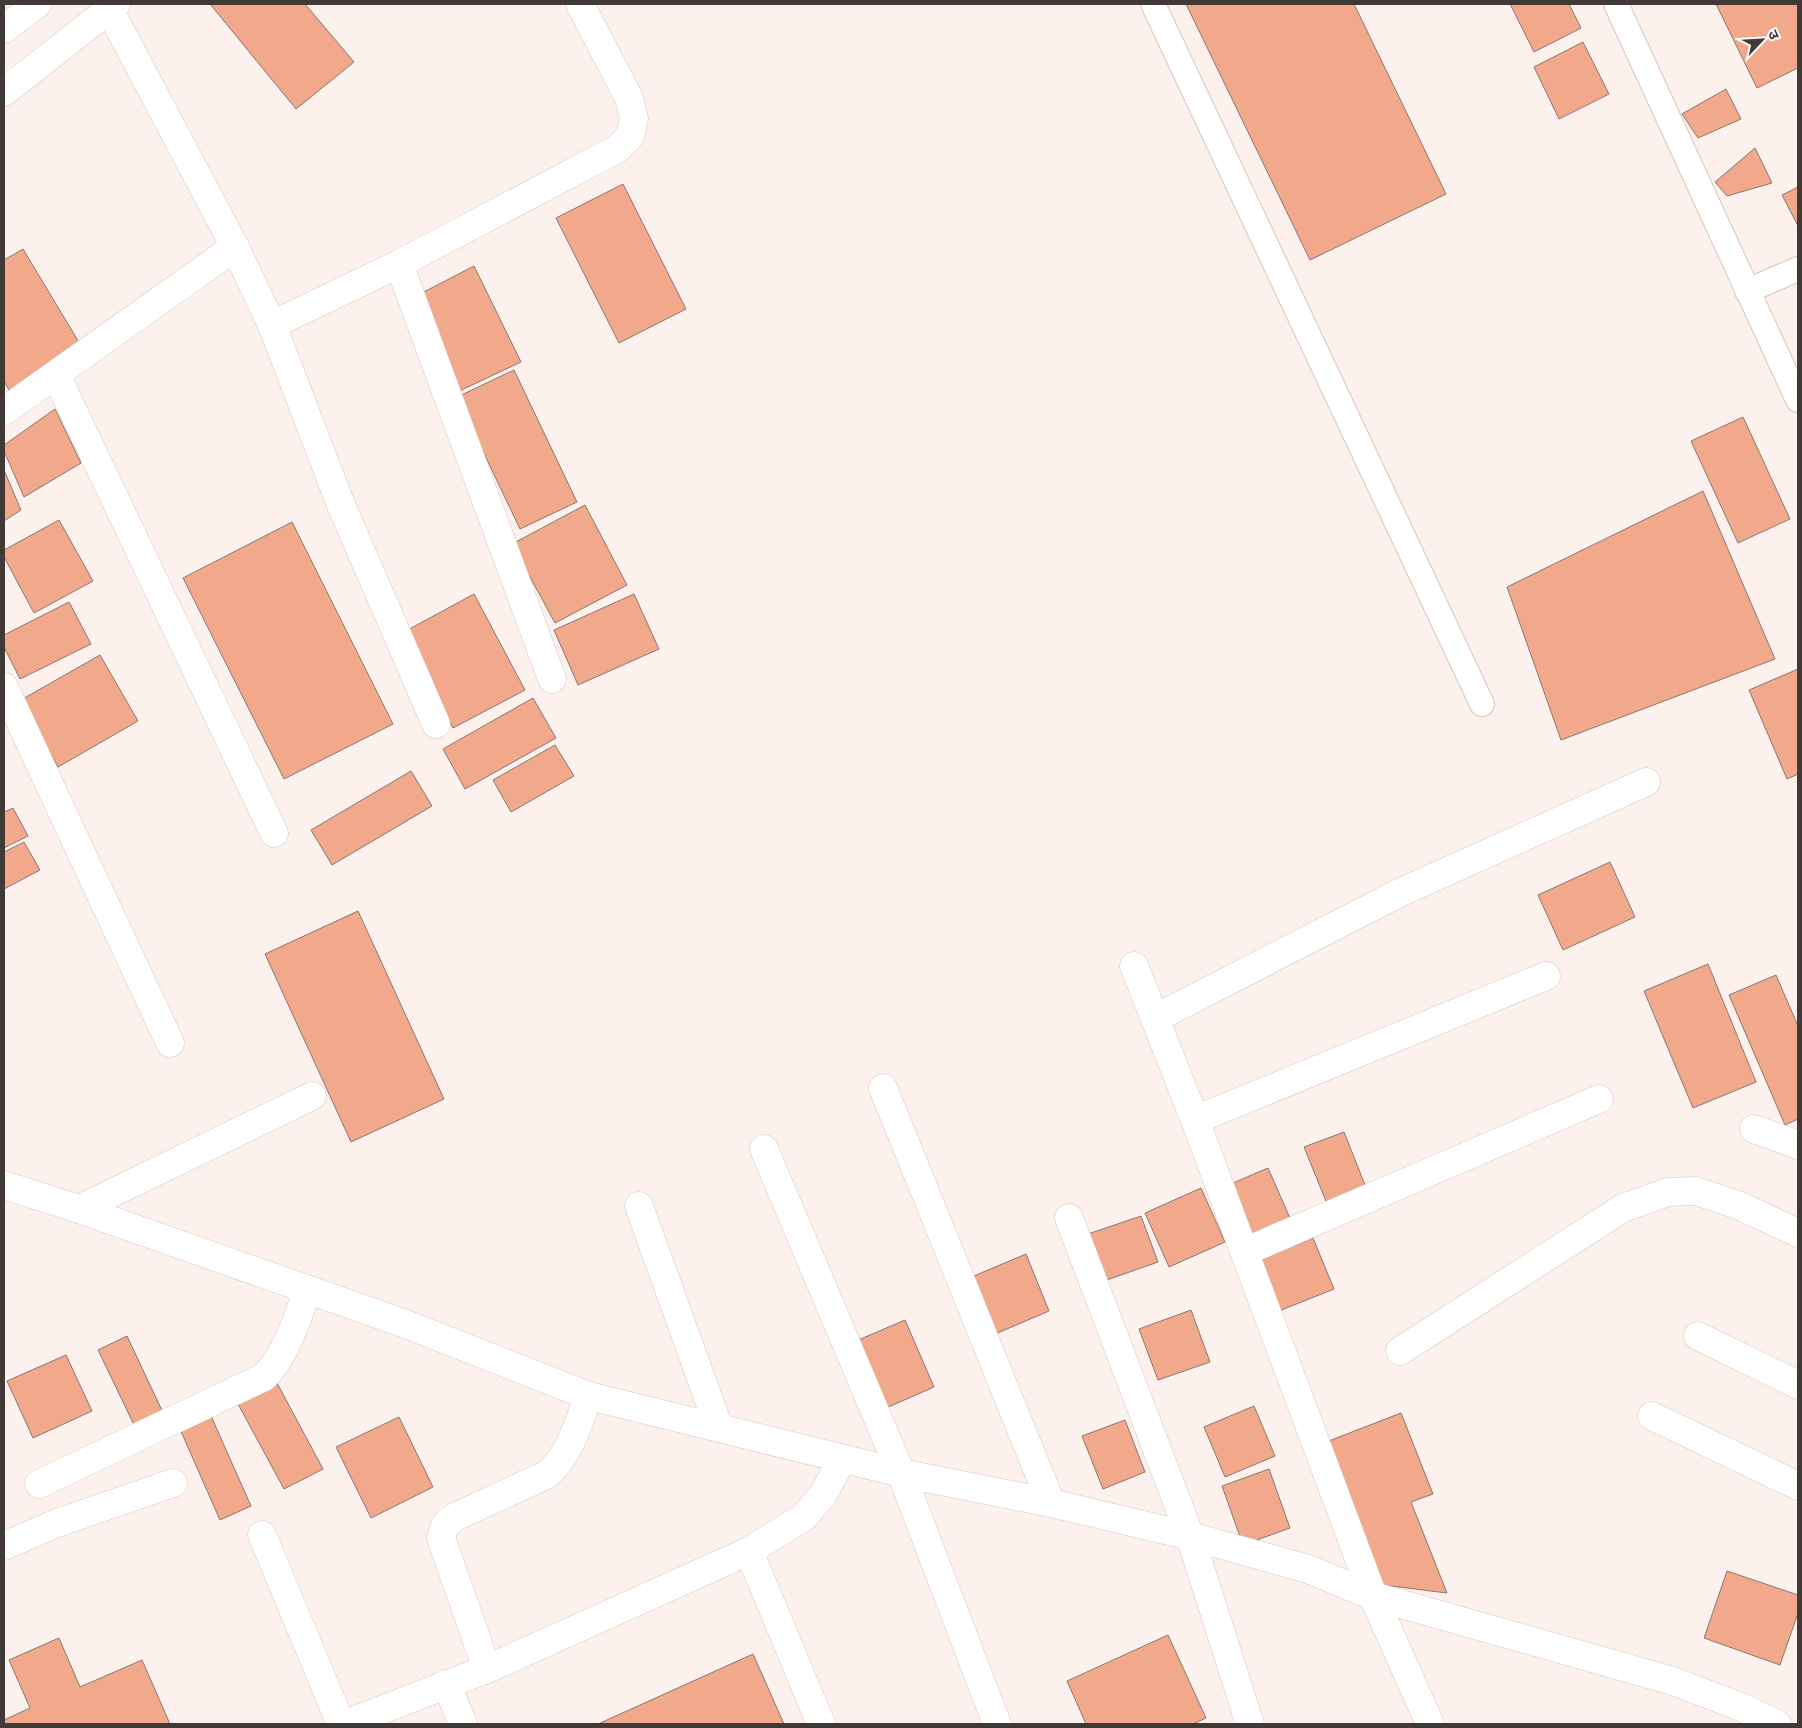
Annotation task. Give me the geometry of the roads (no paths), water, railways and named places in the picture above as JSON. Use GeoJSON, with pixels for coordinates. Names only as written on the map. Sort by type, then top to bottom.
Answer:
{"type":"FeatureCollection","features":[{"type":"Feature","properties":{"kind":"main road"},"geometry":{"type":"LineString","coordinates":[[4,29],[37,4]]}},
{"type":"Feature","properties":{"kind":"main road"},"geometry":{"type":"LineString","coordinates":[[272,325],[398,264],[617,149],[630,136],[634,118],[629,98],[580,4]]}},
{"type":"Feature","properties":{"kind":"main road"},"geometry":{"type":"LineString","coordinates":[[4,92],[113,6],[235,247],[272,325],[341,505],[436,724]]}},
{"type":"Feature","properties":{"kind":"main road"},"geometry":{"type":"LineString","coordinates":[[4,412],[235,247]]}},
{"type":"Feature","properties":{"kind":"main road"},"geometry":{"type":"LineString","coordinates":[[398,264],[552,679]]}},
{"type":"Feature","properties":{"kind":"main road"},"geometry":{"type":"LineString","coordinates":[[56,375],[274,833]]}},
{"type":"Feature","properties":{"kind":"main road"},"geometry":{"type":"LineString","coordinates":[[4,687],[170,1043]]}},
{"type":"Feature","properties":{"kind":"main road"},"geometry":{"type":"LineString","coordinates":[[1156,1018],[1399,893],[1646,782]]}},
{"type":"Feature","properties":{"kind":"main road"},"geometry":{"type":"LineString","coordinates":[[1134,966],[1195,1120],[1373,1596],[1430,1724]]}},
{"type":"Feature","properties":{"kind":"main road"},"geometry":{"type":"LineString","coordinates":[[1195,1120],[1546,976]]}},
{"type":"Feature","properties":{"kind":"main road"},"geometry":{"type":"LineString","coordinates":[[883,1088],[1051,1504]]}},
{"type":"Feature","properties":{"kind":"main road"},"geometry":{"type":"LineString","coordinates":[[79,1209],[312,1096]]}},
{"type":"Feature","properties":{"kind":"main road"},"geometry":{"type":"LineString","coordinates":[[1244,1252],[1599,1099]]}},
{"type":"Feature","properties":{"kind":"main road"},"geometry":{"type":"LineString","coordinates":[[1754,1129],[1798,1145]]}},
{"type":"Feature","properties":{"kind":"main road"},"geometry":{"type":"LineString","coordinates":[[764,1149],[902,1473],[997,1724]]}},
{"type":"Feature","properties":{"kind":"main road"},"geometry":{"type":"LineString","coordinates":[[4,1185],[79,1209],[403,1323],[590,1396],[842,1459],[1190,1536],[1308,1569],[1373,1596],[1674,1681],[1741,1707],[1777,1724]]}},
{"type":"Feature","properties":{"kind":"main road"},"geometry":{"type":"LineString","coordinates":[[1400,1351],[1623,1208],[1668,1192],[1696,1191],[1729,1202],[1798,1233]]}},
{"type":"Feature","properties":{"kind":"main road"},"geometry":{"type":"LineString","coordinates":[[639,1206],[719,1428]]}},
{"type":"Feature","properties":{"kind":"main road"},"geometry":{"type":"LineString","coordinates":[[1069,1218],[1190,1536],[1250,1724]]}},
{"type":"Feature","properties":{"kind":"main road"},"geometry":{"type":"LineString","coordinates":[[39,1484],[264,1377],[275,1366],[284,1349],[308,1290]]}},
{"type":"Feature","properties":{"kind":"main road"},"geometry":{"type":"LineString","coordinates":[[1698,1336],[1798,1385]]}},
{"type":"Feature","properties":{"kind":"main road"},"geometry":{"type":"LineString","coordinates":[[487,1669],[441,1538],[445,1525],[455,1518],[546,1474],[556,1467],[565,1454],[590,1396]]}},
{"type":"Feature","properties":{"kind":"main road"},"geometry":{"type":"LineString","coordinates":[[1652,1416],[1798,1486]]}},
{"type":"Feature","properties":{"kind":"main road"},"geometry":{"type":"LineString","coordinates":[[262,1535],[343,1724],[487,1669],[749,1551],[804,1517],[824,1493],[842,1459]]}},
{"type":"Feature","properties":{"kind":"main road"},"geometry":{"type":"LineString","coordinates":[[4,1546],[57,1524],[173,1483]]}},
{"type":"Feature","properties":{"kind":"main road"},"geometry":{"type":"LineString","coordinates":[[749,1551],[821,1724]]}},
{"type":"Feature","properties":{"kind":"main road"},"geometry":{"type":"LineString","coordinates":[[446,1684],[463,1724]]}},
{"type":"Feature","properties":{"kind":"lane"},"geometry":{"type":"LineString","coordinates":[[1153,4],[1482,704]]}},
{"type":"Feature","properties":{"kind":"lane"},"geometry":{"type":"LineString","coordinates":[[1616,4],[1798,400]]}},
{"type":"Feature","properties":{"kind":"lane"},"geometry":{"type":"LineString","coordinates":[[1747,291],[1798,269]]}}]}
